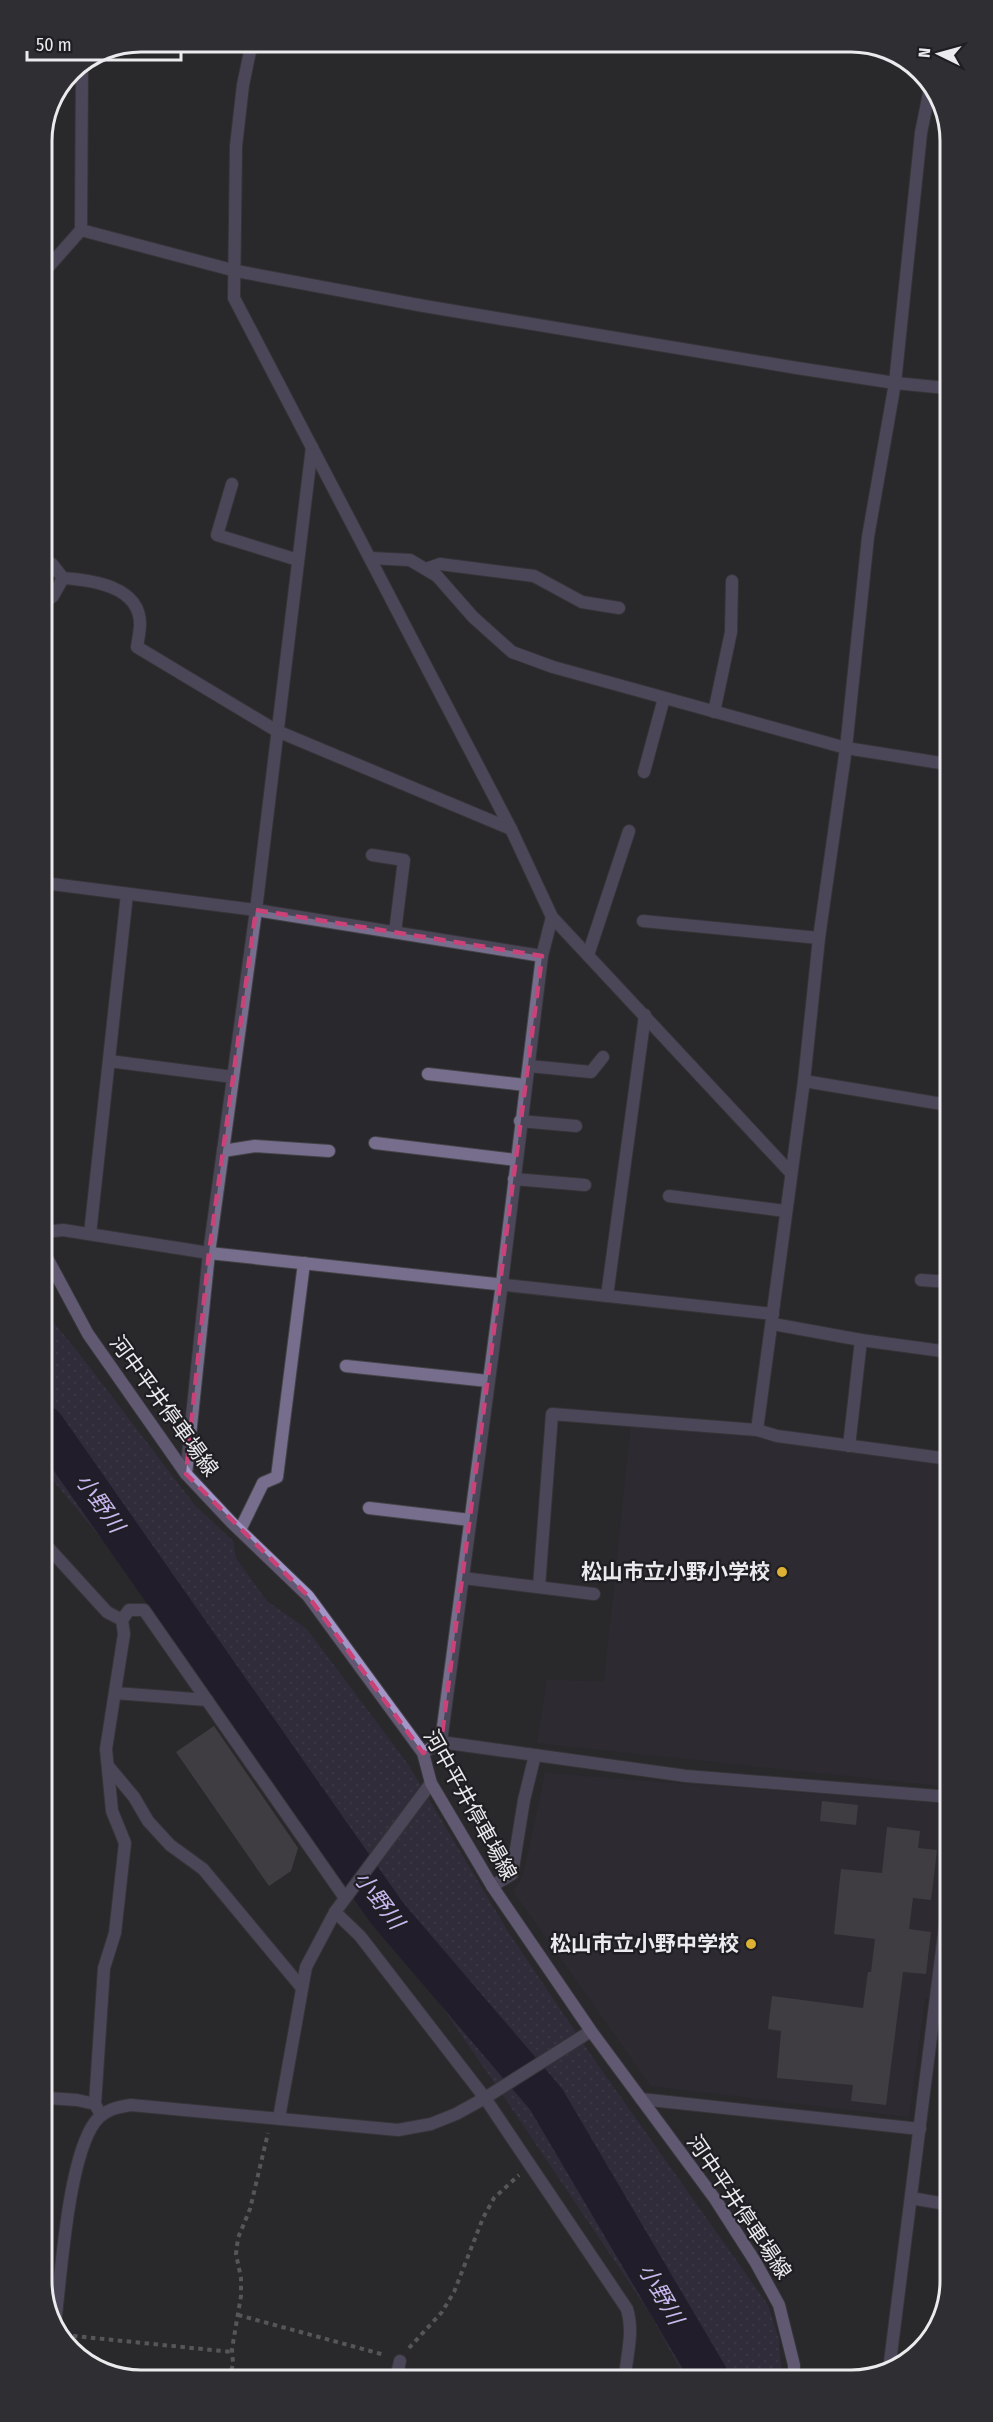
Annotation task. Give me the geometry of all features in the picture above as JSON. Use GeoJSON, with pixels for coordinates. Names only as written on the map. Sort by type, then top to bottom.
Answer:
{"type":"FeatureCollection","features":[{"type":"Feature","properties":{"kind":"main road","name":"河中平井停車場線"},"geometry":{"type":"LineString","coordinates":[[53,1269],[88,1334],[186,1474],[308,1596],[423,1753],[429,1785],[492,1886],[591,2031],[715,2199],[756,2263],[780,2305],[794,2370]]}},
{"type":"Feature","properties":{"kind":"street"},"geometry":{"type":"LineString","coordinates":[[250,52],[243,85],[236,146],[234,298],[511,829],[552,917],[790,1172]]}},
{"type":"Feature","properties":{"kind":"street"},"geometry":{"type":"LineString","coordinates":[[53,261],[81,230],[82,76]]}},
{"type":"Feature","properties":{"kind":"street"},"geometry":{"type":"LineString","coordinates":[[757,1430],[790,1172],[804,1082],[819,938],[846,748],[868,537],[895,383],[921,133],[928,96]]}},
{"type":"Feature","properties":{"kind":"street"},"geometry":{"type":"LineString","coordinates":[[81,230],[236,271],[532,324],[895,383],[940,387]]}},
{"type":"Feature","properties":{"kind":"street"},"geometry":{"type":"LineString","coordinates":[[186,1474],[209,1252],[256,910],[312,447]]}},
{"type":"Feature","properties":{"kind":"street"},"geometry":{"type":"LineString","coordinates":[[232,484],[217,535],[298,560]]}},
{"type":"Feature","properties":{"kind":"street"},"geometry":{"type":"LineString","coordinates":[[370,558],[410,560],[437,576],[473,617],[513,652],[553,667],[846,748],[940,763]]}},
{"type":"Feature","properties":{"kind":"street"},"geometry":{"type":"LineString","coordinates":[[426,570],[440,564],[534,576],[582,602],[620,608]]}},
{"type":"Feature","properties":{"kind":"street"},"geometry":{"type":"LineString","coordinates":[[53,565],[63,578],[88,580],[113,586],[134,604],[141,622],[137,647],[277,731],[511,829]]}},
{"type":"Feature","properties":{"kind":"street"},"geometry":{"type":"LineString","coordinates":[[53,596],[63,578]]}},
{"type":"Feature","properties":{"kind":"street"},"geometry":{"type":"LineString","coordinates":[[714,712],[731,632],[732,580]]}},
{"type":"Feature","properties":{"kind":"street"},"geometry":{"type":"LineString","coordinates":[[644,772],[664,698]]}},
{"type":"Feature","properties":{"kind":"street"},"geometry":{"type":"LineString","coordinates":[[588,955],[629,831]]}},
{"type":"Feature","properties":{"kind":"street"},"geometry":{"type":"LineString","coordinates":[[372,855],[404,860],[395,932]]}},
{"type":"Feature","properties":{"kind":"street"},"geometry":{"type":"LineString","coordinates":[[53,884],[256,910],[542,956]]}},
{"type":"Feature","properties":{"kind":"street"},"geometry":{"type":"LineString","coordinates":[[90,1234],[127,894]]}},
{"type":"Feature","properties":{"kind":"street"},"geometry":{"type":"LineString","coordinates":[[441,1742],[502,1283],[520,1121],[542,956],[552,917]]}},
{"type":"Feature","properties":{"kind":"street"},"geometry":{"type":"LineString","coordinates":[[643,921],[819,938]]}},
{"type":"Feature","properties":{"kind":"street"},"geometry":{"type":"LineString","coordinates":[[607,1296],[645,1015]]}},
{"type":"Feature","properties":{"kind":"street"},"geometry":{"type":"LineString","coordinates":[[529,1066],[591,1072],[603,1057]]}},
{"type":"Feature","properties":{"kind":"street"},"geometry":{"type":"LineString","coordinates":[[109,1061],[233,1077]]}},
{"type":"Feature","properties":{"kind":"street"},"geometry":{"type":"LineString","coordinates":[[428,1074],[525,1085]]}},
{"type":"Feature","properties":{"kind":"street"},"geometry":{"type":"LineString","coordinates":[[804,1082],[940,1104]]}},
{"type":"Feature","properties":{"kind":"street"},"geometry":{"type":"LineString","coordinates":[[520,1121],[576,1126]]}},
{"type":"Feature","properties":{"kind":"street"},"geometry":{"type":"LineString","coordinates":[[375,1143],[516,1160]]}},
{"type":"Feature","properties":{"kind":"street"},"geometry":{"type":"LineString","coordinates":[[223,1150],[255,1146],[329,1151]]}},
{"type":"Feature","properties":{"kind":"street"},"geometry":{"type":"LineString","coordinates":[[514,1179],[585,1185]]}},
{"type":"Feature","properties":{"kind":"street"},"geometry":{"type":"LineString","coordinates":[[669,1196],[785,1211]]}},
{"type":"Feature","properties":{"kind":"street"},"geometry":{"type":"LineString","coordinates":[[53,1231],[63,1230],[209,1252],[607,1296],[773,1319],[861,1340],[940,1351]]}},
{"type":"Feature","properties":{"kind":"street"},"geometry":{"type":"LineString","coordinates":[[240,1530],[263,1483],[278,1477],[304,1263]]}},
{"type":"Feature","properties":{"kind":"street"},"geometry":{"type":"LineString","coordinates":[[921,1280],[940,1281]]}},
{"type":"Feature","properties":{"kind":"street"},"geometry":{"type":"LineString","coordinates":[[849,1446],[861,1340]]}},
{"type":"Feature","properties":{"kind":"street"},"geometry":{"type":"LineString","coordinates":[[346,1366],[488,1382]]}},
{"type":"Feature","properties":{"kind":"street"},"geometry":{"type":"LineString","coordinates":[[539,1587],[552,1414],[757,1430],[777,1436],[940,1458]]}},
{"type":"Feature","properties":{"kind":"street"},"geometry":{"type":"LineString","coordinates":[[369,1508],[470,1520]]}},
{"type":"Feature","properties":{"kind":"street"},"geometry":{"type":"LineString","coordinates":[[53,1553],[107,1612],[122,1620]]}},
{"type":"Feature","properties":{"kind":"street"},"geometry":{"type":"LineString","coordinates":[[463,1578],[594,1594]]}},
{"type":"Feature","properties":{"kind":"street"},"geometry":{"type":"LineString","coordinates":[[57,2309],[69,2209],[85,2140],[98,2110],[104,1968],[115,1933],[125,1843],[112,1810],[106,1749],[124,1634],[122,1620],[129,1610],[144,1610],[348,1895]]}},
{"type":"Feature","properties":{"kind":"street"},"geometry":{"type":"LineString","coordinates":[[115,1693],[207,1700]]}},
{"type":"Feature","properties":{"kind":"street"},"geometry":{"type":"LineString","coordinates":[[423,1753],[441,1742],[686,1776],[940,1796]]}},
{"type":"Feature","properties":{"kind":"street"},"geometry":{"type":"LineString","coordinates":[[492,1886],[512,1874],[518,1830],[535,1755]]}},
{"type":"Feature","properties":{"kind":"street"},"geometry":{"type":"LineString","coordinates":[[108,1766],[134,1797],[148,1821],[170,1845],[203,1869],[302,1988]]}},
{"type":"Feature","properties":{"kind":"street"},"geometry":{"type":"LineString","coordinates":[[275,2118],[306,1967],[335,1912],[429,1785]]}},
{"type":"Feature","properties":{"kind":"street"},"geometry":{"type":"LineString","coordinates":[[335,1912],[360,1936],[489,2096],[627,2309],[632,2337],[626,2370]]}},
{"type":"Feature","properties":{"kind":"street"},"geometry":{"type":"LineString","coordinates":[[890,2360],[940,1969]]}},
{"type":"Feature","properties":{"kind":"street"},"geometry":{"type":"LineString","coordinates":[[935,2010],[940,2010]]}},
{"type":"Feature","properties":{"kind":"street"},"geometry":{"type":"LineString","coordinates":[[53,2098],[77,2100],[98,2110],[131,2105],[398,2130],[431,2124],[456,2114],[489,2096],[591,2031]]}},
{"type":"Feature","properties":{"kind":"street"},"geometry":{"type":"LineString","coordinates":[[640,2099],[920,2129]]}},
{"type":"Feature","properties":{"kind":"street"},"geometry":{"type":"LineString","coordinates":[[911,2198],[940,2203]]}},
{"type":"Feature","properties":{"kind":"street"},"geometry":{"type":"LineString","coordinates":[[398,2369],[400,2361]]}},
{"type":"Feature","properties":{"kind":"path"},"geometry":{"type":"LineString","coordinates":[[232,2369],[241,2278],[236,2254],[238,2238],[250,2209],[275,2118]]}},
{"type":"Feature","properties":{"kind":"path"},"geometry":{"type":"LineString","coordinates":[[238,2315],[400,2361],[442,2312],[454,2292],[479,2227],[494,2198],[531,2164]]}},
{"type":"Feature","properties":{"kind":"path"},"geometry":{"type":"LineString","coordinates":[[72,2336],[232,2352]]}},
{"type":"Feature","properties":{"kind":"highlighted area"},"geometry":{"type":"Polygon","coordinates":[[[256,910],[542,956],[441,1742],[423,1753],[308,1596],[186,1474],[209,1253],[256,910]]]}},
{"type":"Feature","properties":{"kind":"shaded area"},"geometry":{"type":"Polygon","coordinates":[[[53,1322],[194,1504],[233,1541],[236,1558],[267,1601],[307,1629],[408,1764],[509,1933],[596,2062],[768,2305],[779,2340],[782,2370],[681,2370],[649,2312],[510,2106],[364,1893],[260,1750],[150,1585],[100,1537],[53,1481],[53,1322]]]}},
{"type":"Feature","properties":{"kind":"shaded area","name":"松山市立小野小学校"},"geometry":{"type":"Polygon","coordinates":[[[631,1424],[751,1436],[940,1465],[940,1786],[537,1743],[547,1679],[604,1682],[631,1424]]]}},
{"type":"Feature","properties":{"kind":"shaded area","name":"松山市立小野中学校"},"geometry":{"type":"Polygon","coordinates":[[[545,1773],[940,1803],[940,2000],[925,1998],[909,2117],[651,2086],[513,1891],[523,1876],[545,1773]]]}},
{"type":"Feature","properties":{"kind":"building"},"geometry":{"type":"Polygon","coordinates":[[[214,1726],[298,1848],[291,1871],[269,1886],[176,1752],[214,1726]]]}},
{"type":"Feature","properties":{"kind":"building"},"geometry":{"type":"Polygon","coordinates":[[[822,1801],[858,1805],[856,1825],[820,1821],[822,1801]]]}},
{"type":"Feature","properties":{"kind":"building"},"geometry":{"type":"Polygon","coordinates":[[[887,1827],[920,1831],[918,1848],[937,1850],[931,1900],[913,1898],[909,1929],[931,1932],[926,1974],[903,1972],[886,2105],[851,2101],[853,2085],[777,2078],[781,2031],[768,2029],[772,1996],[863,2008],[875,1939],[834,1934],[841,1869],[882,1873],[887,1827]]]}},
{"type":"Feature","properties":{"kind":"waterway","name":"小野川"},"geometry":{"type":"LineString","coordinates":[[53,1436],[387,1913],[546,2099],[705,2370]]}},
{"type":"Feature","properties":{"kind":"place","name":"松山市立小野小学校"},"geometry":{"type":"Point","coordinates":[782,1572]}},
{"type":"Feature","properties":{"kind":"place","name":"松山市立小野中学校"},"geometry":{"type":"Point","coordinates":[751,1944]}}]}
